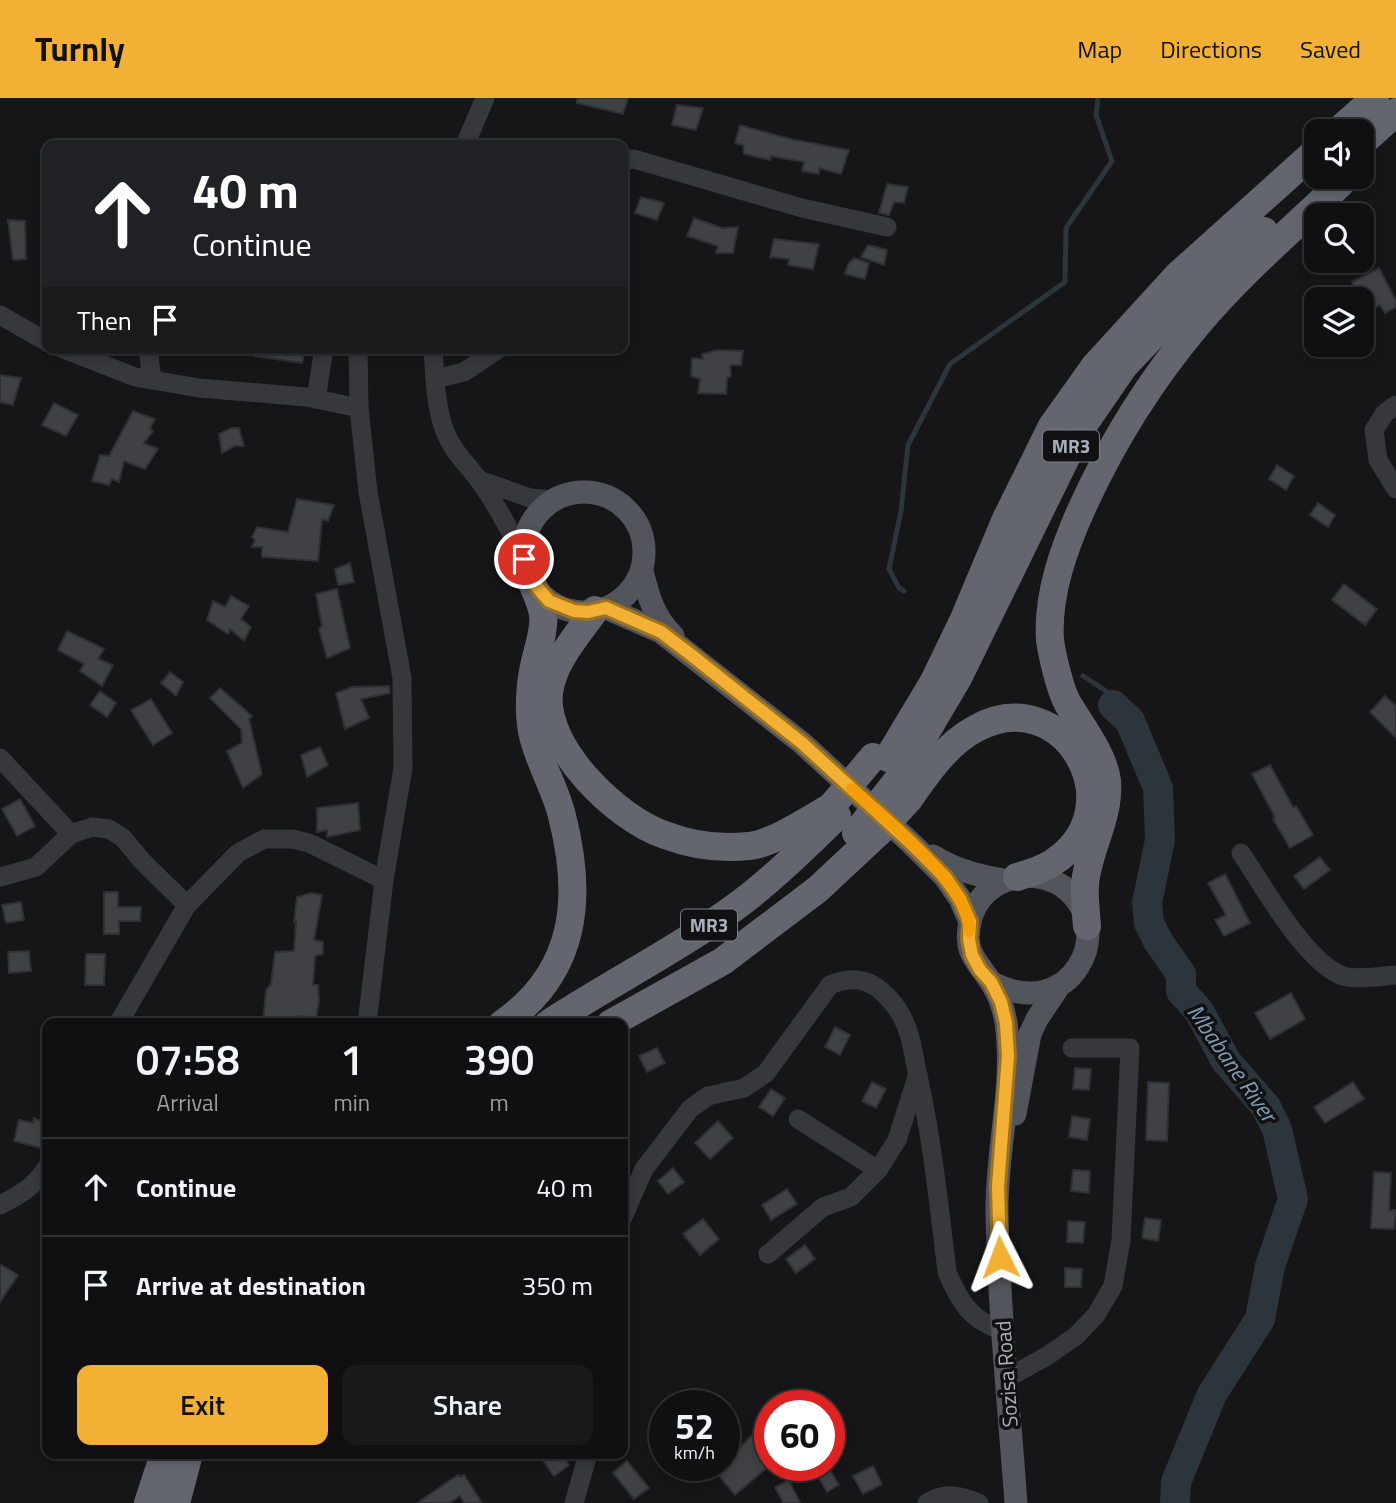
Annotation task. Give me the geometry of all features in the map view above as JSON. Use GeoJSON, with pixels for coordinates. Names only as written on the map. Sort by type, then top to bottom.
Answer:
{"type":"FeatureCollection","features":[{"type":"Feature","properties":{"kind":"highway"},"geometry":{"type":"LineString","coordinates":[[1351,119],[1375,98]]}},
{"type":"Feature","properties":{"kind":"highway","name":"MR3"},"geometry":{"type":"LineString","coordinates":[[618,1018],[723,947],[868,833],[892,773],[964,619],[1006,519],[1052,426],[1094,367],[1178,275],[1304,162]]}},
{"type":"Feature","properties":{"kind":"highway","name":"MR3"},"geometry":{"type":"LineString","coordinates":[[892,773],[937,718],[1078,433],[1124,366],[1181,306],[1312,189]]}},
{"type":"Feature","properties":{"kind":"highway"},"geometry":{"type":"LineString","coordinates":[[1087,926],[1085,884],[1106,808],[1107,779],[1092,742],[1065,699],[1051,641],[1053,597],[1069,537],[1103,463],[1133,411],[1163,369],[1198,325],[1255,263],[1335,189]]}},
{"type":"Feature","properties":{"kind":"highway"},"geometry":{"type":"LineString","coordinates":[[510,1018],[541,988],[566,943],[572,918],[573,877],[562,816],[532,731],[534,667],[544,615],[528,569]]}},
{"type":"Feature","properties":{"kind":"highway"},"geometry":{"type":"LineString","coordinates":[[601,609],[564,652],[553,676],[549,696],[553,722],[566,752],[590,783],[630,817],[663,835],[693,843],[724,847],[752,846],[841,804],[892,773],[933,766],[974,729],[984,724],[1017,718],[1059,732],[1076,749],[1084,765],[1090,803],[1086,823],[1074,845],[1055,862],[1040,870],[1011,878]]}},
{"type":"Feature","properties":{"kind":"highway","name":"MR3"},"geometry":{"type":"LineString","coordinates":[[558,1018],[694,936],[742,902],[788,864],[841,804]]}},
{"type":"Feature","properties":{"kind":"highway"},"geometry":{"type":"LineString","coordinates":[[148,1503],[162,1459]]}},
{"type":"Feature","properties":{"kind":"highway"},"geometry":{"type":"LineString","coordinates":[[176,1503],[188,1459]]}},
{"type":"Feature","properties":{"kind":"main road"},"geometry":{"type":"LineString","coordinates":[[690,654],[665,628],[651,605],[642,571],[644,556],[639,526],[619,502],[606,495],[575,492],[554,500],[536,515],[528,528],[524,543],[528,569],[549,601],[574,611],[601,609],[661,632],[690,654],[802,743],[912,844],[945,877],[960,899],[970,922]]}},
{"type":"Feature","properties":{"kind":"main road"},"geometry":{"type":"LineString","coordinates":[[601,609],[628,593],[642,571]]}},
{"type":"Feature","properties":{"kind":"main road"},"geometry":{"type":"LineString","coordinates":[[912,844],[948,866],[976,876],[1033,876],[1049,879],[1074,898],[1083,911],[1087,940],[1082,961],[1070,978],[1042,993],[1024,995],[1007,991],[991,982]]}},
{"type":"Feature","properties":{"kind":"main road"},"geometry":{"type":"LineString","coordinates":[[999,1160],[1008,1056],[1006,1023],[1001,1002],[972,955],[969,939],[970,922],[982,897],[1011,878]]}},
{"type":"Feature","properties":{"kind":"main road"},"geometry":{"type":"LineString","coordinates":[[999,1160],[1018,1107],[1030,1034],[1059,986]]}},
{"type":"Feature","properties":{"kind":"main road","name":"Sozisa Road"},"geometry":{"type":"LineString","coordinates":[[999,1160],[997,1212],[1016,1503]]}},
{"type":"Feature","properties":{"kind":"street"},"geometry":{"type":"LineString","coordinates":[[468,140],[485,98]]}},
{"type":"Feature","properties":{"kind":"street"},"geometry":{"type":"LineString","coordinates":[[628,160],[634,159],[802,208],[887,227]]}},
{"type":"Feature","properties":{"kind":"street"},"geometry":{"type":"LineString","coordinates":[[0,315],[42,339]]}},
{"type":"Feature","properties":{"kind":"street"},"geometry":{"type":"LineString","coordinates":[[76,354],[135,377],[199,388],[316,399],[359,408]]}},
{"type":"Feature","properties":{"kind":"street"},"geometry":{"type":"LineString","coordinates":[[149,354],[152,380]]}},
{"type":"Feature","properties":{"kind":"street"},"geometry":{"type":"LineString","coordinates":[[316,399],[323,354]]}},
{"type":"Feature","properties":{"kind":"street"},"geometry":{"type":"LineString","coordinates":[[358,354],[359,408],[368,492],[402,678],[403,768],[384,880],[368,1018]]}},
{"type":"Feature","properties":{"kind":"street"},"geometry":{"type":"LineString","coordinates":[[433,354],[437,408],[444,432],[456,455],[479,480],[506,521],[528,569]]}},
{"type":"Feature","properties":{"kind":"street"},"geometry":{"type":"LineString","coordinates":[[435,379],[464,372],[491,354]]}},
{"type":"Feature","properties":{"kind":"street"},"geometry":{"type":"LineString","coordinates":[[1396,405],[1385,413],[1374,430],[1378,460],[1396,489]]}},
{"type":"Feature","properties":{"kind":"street"},"geometry":{"type":"LineString","coordinates":[[479,480],[530,498],[554,500]]}},
{"type":"Feature","properties":{"kind":"street"},"geometry":{"type":"LineString","coordinates":[[0,758],[71,834]]}},
{"type":"Feature","properties":{"kind":"street"},"geometry":{"type":"LineString","coordinates":[[0,877],[36,867],[71,834],[92,827],[109,829],[123,838],[143,862],[187,905]]}},
{"type":"Feature","properties":{"kind":"street"},"geometry":{"type":"LineString","coordinates":[[121,1018],[187,905],[238,853],[264,839],[292,839],[309,843],[384,880]]}},
{"type":"Feature","properties":{"kind":"street"},"geometry":{"type":"LineString","coordinates":[[1241,853],[1306,948],[1326,967],[1345,977],[1396,975]]}},
{"type":"Feature","properties":{"kind":"street"},"geometry":{"type":"LineString","coordinates":[[628,1206],[644,1169],[690,1109],[708,1096],[744,1088],[766,1073],[830,985],[844,979],[860,979],[876,988],[898,1011],[910,1038],[924,1099],[947,1272],[955,1292],[969,1313],[988,1326],[1004,1331]]}},
{"type":"Feature","properties":{"kind":"street"},"geometry":{"type":"LineString","coordinates":[[1007,1378],[1076,1336],[1096,1315],[1113,1286],[1121,1240],[1130,1048],[1072,1048]]}},
{"type":"Feature","properties":{"kind":"street"},"geometry":{"type":"LineString","coordinates":[[768,1254],[823,1207],[851,1197],[878,1170],[897,1140],[918,1074]]}},
{"type":"Feature","properties":{"kind":"street"},"geometry":{"type":"LineString","coordinates":[[798,1119],[878,1170]]}},
{"type":"Feature","properties":{"kind":"street"},"geometry":{"type":"LineString","coordinates":[[0,1205],[25,1192],[42,1175]]}},
{"type":"Feature","properties":{"kind":"street"},"geometry":{"type":"LineString","coordinates":[[574,1503],[587,1459]]}},
{"type":"Feature","properties":{"kind":"street"},"geometry":{"type":"LineString","coordinates":[[927,1503],[947,1495],[960,1496],[979,1503]]}},
{"type":"Feature","properties":{"kind":"building"},"geometry":{"type":"Polygon","coordinates":[[[577,98],[628,98],[623,114],[577,103],[577,98]]]}},
{"type":"Feature","properties":{"kind":"building"},"geometry":{"type":"Polygon","coordinates":[[[677,105],[703,108],[696,130],[672,125],[677,105]]]}},
{"type":"Feature","properties":{"kind":"building"},"geometry":{"type":"Polygon","coordinates":[[[740,125],[790,139],[849,150],[841,174],[819,168],[819,174],[802,171],[804,162],[771,156],[770,160],[744,154],[743,145],[735,143],[740,125]]]}},
{"type":"Feature","properties":{"kind":"building"},"geometry":{"type":"Polygon","coordinates":[[[887,184],[908,187],[904,203],[894,202],[889,215],[879,213],[887,184]]]}},
{"type":"Feature","properties":{"kind":"building"},"geometry":{"type":"Polygon","coordinates":[[[641,197],[664,203],[657,220],[635,213],[641,197]]]}},
{"type":"Feature","properties":{"kind":"building"},"geometry":{"type":"Polygon","coordinates":[[[694,218],[722,228],[738,227],[733,253],[716,253],[718,246],[687,236],[694,218]]]}},
{"type":"Feature","properties":{"kind":"building"},"geometry":{"type":"Polygon","coordinates":[[[8,220],[25,221],[26,259],[13,260],[8,220]]]}},
{"type":"Feature","properties":{"kind":"building"},"geometry":{"type":"Polygon","coordinates":[[[774,239],[819,244],[813,269],[788,265],[789,259],[770,257],[774,239]]]}},
{"type":"Feature","properties":{"kind":"building"},"geometry":{"type":"Polygon","coordinates":[[[868,245],[887,250],[884,265],[861,257],[868,245]]]}},
{"type":"Feature","properties":{"kind":"building"},"geometry":{"type":"Polygon","coordinates":[[[854,258],[869,263],[865,279],[845,274],[848,264],[854,258]]]}},
{"type":"Feature","properties":{"kind":"building"},"geometry":{"type":"Polygon","coordinates":[[[1379,268],[1396,301],[1396,307],[1385,313],[1380,305],[1374,309],[1374,287],[1354,287],[1352,282],[1374,273],[1379,268]]]}},
{"type":"Feature","properties":{"kind":"building"},"geometry":{"type":"Polygon","coordinates":[[[718,350],[743,351],[741,365],[730,365],[731,376],[727,378],[726,394],[698,393],[700,379],[691,376],[692,358],[703,359],[702,354],[718,350]]]}},
{"type":"Feature","properties":{"kind":"building"},"geometry":{"type":"Polygon","coordinates":[[[254,354],[304,354],[302,363],[254,354]]]}},
{"type":"Feature","properties":{"kind":"building"},"geometry":{"type":"Polygon","coordinates":[[[0,375],[21,378],[13,405],[0,402],[0,375]]]}},
{"type":"Feature","properties":{"kind":"building"},"geometry":{"type":"Polygon","coordinates":[[[54,403],[78,415],[66,436],[42,425],[54,403]]]}},
{"type":"Feature","properties":{"kind":"building"},"geometry":{"type":"Polygon","coordinates":[[[133,411],[155,419],[150,428],[153,431],[144,443],[158,449],[145,469],[124,461],[119,482],[112,479],[109,485],[92,481],[100,455],[109,456],[133,411]]]}},
{"type":"Feature","properties":{"kind":"building"},"geometry":{"type":"Polygon","coordinates":[[[231,428],[239,428],[244,446],[235,446],[222,453],[219,434],[231,428]]]}},
{"type":"Feature","properties":{"kind":"building"},"geometry":{"type":"Polygon","coordinates":[[[1277,465],[1294,476],[1286,490],[1269,479],[1277,465]]]}},
{"type":"Feature","properties":{"kind":"building"},"geometry":{"type":"Polygon","coordinates":[[[297,499],[334,505],[328,521],[322,519],[318,561],[262,557],[262,547],[252,547],[255,540],[252,537],[257,527],[288,532],[297,499]]]}},
{"type":"Feature","properties":{"kind":"building"},"geometry":{"type":"Polygon","coordinates":[[[1318,503],[1335,515],[1328,527],[1310,515],[1318,503]]]}},
{"type":"Feature","properties":{"kind":"building"},"geometry":{"type":"Polygon","coordinates":[[[350,563],[354,582],[338,585],[335,569],[350,563]]]}},
{"type":"Feature","properties":{"kind":"building"},"geometry":{"type":"Polygon","coordinates":[[[1344,584],[1377,609],[1365,625],[1332,600],[1344,584]]]}},
{"type":"Feature","properties":{"kind":"building"},"geometry":{"type":"Polygon","coordinates":[[[337,589],[350,648],[327,658],[319,629],[322,626],[316,594],[337,589]]]}},
{"type":"Feature","properties":{"kind":"building"},"geometry":{"type":"Polygon","coordinates":[[[231,596],[249,606],[241,619],[251,627],[244,641],[230,629],[228,634],[207,620],[213,601],[225,607],[231,596]]]}},
{"type":"Feature","properties":{"kind":"building"},"geometry":{"type":"Polygon","coordinates":[[[67,631],[104,649],[98,659],[113,665],[102,686],[80,671],[84,664],[58,650],[67,631]]]}},
{"type":"Feature","properties":{"kind":"building"},"geometry":{"type":"Polygon","coordinates":[[[170,672],[183,682],[176,696],[161,683],[170,672]]]}},
{"type":"Feature","properties":{"kind":"building"},"geometry":{"type":"Polygon","coordinates":[[[389,686],[390,693],[361,699],[369,718],[345,729],[336,693],[352,687],[389,686]]]}},
{"type":"Feature","properties":{"kind":"building"},"geometry":{"type":"Polygon","coordinates":[[[220,688],[252,716],[249,719],[262,774],[243,788],[227,751],[242,743],[241,729],[210,698],[220,688]]]}},
{"type":"Feature","properties":{"kind":"building"},"geometry":{"type":"Polygon","coordinates":[[[100,691],[116,703],[107,717],[90,705],[100,691]]]}},
{"type":"Feature","properties":{"kind":"building"},"geometry":{"type":"Polygon","coordinates":[[[1385,696],[1396,706],[1396,738],[1370,712],[1385,696]]]}},
{"type":"Feature","properties":{"kind":"building"},"geometry":{"type":"Polygon","coordinates":[[[151,699],[172,733],[153,745],[131,710],[151,699]]]}},
{"type":"Feature","properties":{"kind":"building"},"geometry":{"type":"Polygon","coordinates":[[[320,747],[328,765],[307,777],[301,755],[320,747]]]}},
{"type":"Feature","properties":{"kind":"building"},"geometry":{"type":"Polygon","coordinates":[[[1270,765],[1293,807],[1296,806],[1313,835],[1290,848],[1252,774],[1270,765]]]}},
{"type":"Feature","properties":{"kind":"building"},"geometry":{"type":"Polygon","coordinates":[[[20,799],[35,826],[17,836],[2,809],[20,799]]]}},
{"type":"Feature","properties":{"kind":"building"},"geometry":{"type":"Polygon","coordinates":[[[358,803],[360,830],[327,837],[327,830],[317,832],[317,808],[358,803]]]}},
{"type":"Feature","properties":{"kind":"building"},"geometry":{"type":"Polygon","coordinates":[[[1320,857],[1330,870],[1304,889],[1294,876],[1320,857]]]}},
{"type":"Feature","properties":{"kind":"building"},"geometry":{"type":"Polygon","coordinates":[[[1225,874],[1250,923],[1224,936],[1215,920],[1226,915],[1208,883],[1225,874]]]}},
{"type":"Feature","properties":{"kind":"building"},"geometry":{"type":"Polygon","coordinates":[[[104,892],[118,892],[118,907],[141,907],[140,921],[119,921],[119,934],[104,934],[104,892]]]}},
{"type":"Feature","properties":{"kind":"building"},"geometry":{"type":"Polygon","coordinates":[[[311,893],[322,895],[314,940],[323,942],[323,954],[315,956],[313,985],[318,985],[319,1000],[316,1018],[264,1018],[266,990],[271,984],[275,952],[294,951],[297,897],[311,893]]]}},
{"type":"Feature","properties":{"kind":"building"},"geometry":{"type":"Polygon","coordinates":[[[21,902],[24,920],[6,923],[2,905],[21,902]]]}},
{"type":"Feature","properties":{"kind":"building"},"geometry":{"type":"Polygon","coordinates":[[[29,951],[31,971],[9,973],[8,952],[29,951]]]}},
{"type":"Feature","properties":{"kind":"building"},"geometry":{"type":"Polygon","coordinates":[[[86,954],[105,954],[104,985],[85,985],[86,954]]]}},
{"type":"Feature","properties":{"kind":"building"},"geometry":{"type":"Polygon","coordinates":[[[1291,993],[1305,1019],[1270,1039],[1255,1013],[1291,993]]]}},
{"type":"Feature","properties":{"kind":"building"},"geometry":{"type":"Polygon","coordinates":[[[835,1027],[850,1035],[840,1055],[825,1047],[835,1027]]]}},
{"type":"Feature","properties":{"kind":"building"},"geometry":{"type":"Polygon","coordinates":[[[657,1048],[665,1063],[647,1072],[639,1056],[657,1048]]]}},
{"type":"Feature","properties":{"kind":"building"},"geometry":{"type":"Polygon","coordinates":[[[1075,1068],[1091,1069],[1089,1090],[1073,1089],[1075,1068]]]}},
{"type":"Feature","properties":{"kind":"building"},"geometry":{"type":"Polygon","coordinates":[[[872,1082],[886,1089],[876,1108],[862,1101],[872,1082]]]}},
{"type":"Feature","properties":{"kind":"building"},"geometry":{"type":"Polygon","coordinates":[[[1148,1082],[1169,1083],[1167,1141],[1146,1140],[1148,1082]]]}},
{"type":"Feature","properties":{"kind":"building"},"geometry":{"type":"Polygon","coordinates":[[[1353,1082],[1364,1099],[1325,1123],[1314,1107],[1353,1082]]]}},
{"type":"Feature","properties":{"kind":"building"},"geometry":{"type":"Polygon","coordinates":[[[771,1089],[785,1098],[773,1116],[759,1107],[771,1089]]]}},
{"type":"Feature","properties":{"kind":"building"},"geometry":{"type":"Polygon","coordinates":[[[1072,1116],[1090,1119],[1087,1140],[1069,1137],[1072,1116]]]}},
{"type":"Feature","properties":{"kind":"building"},"geometry":{"type":"Polygon","coordinates":[[[34,1118],[42,1121],[41,1148],[14,1141],[19,1120],[33,1123],[34,1118]]]}},
{"type":"Feature","properties":{"kind":"building"},"geometry":{"type":"Polygon","coordinates":[[[718,1121],[733,1138],[710,1159],[695,1143],[718,1121]]]}},
{"type":"Feature","properties":{"kind":"building"},"geometry":{"type":"Polygon","coordinates":[[[673,1168],[684,1182],[668,1194],[658,1181],[673,1168]]]}},
{"type":"Feature","properties":{"kind":"building"},"geometry":{"type":"Polygon","coordinates":[[[1073,1170],[1090,1171],[1089,1193],[1071,1191],[1073,1170]]]}},
{"type":"Feature","properties":{"kind":"building"},"geometry":{"type":"Polygon","coordinates":[[[1374,1172],[1391,1173],[1389,1210],[1396,1210],[1394,1229],[1371,1228],[1374,1172]]]}},
{"type":"Feature","properties":{"kind":"building"},"geometry":{"type":"Polygon","coordinates":[[[787,1189],[797,1204],[771,1220],[762,1205],[787,1189]]]}},
{"type":"Feature","properties":{"kind":"building"},"geometry":{"type":"Polygon","coordinates":[[[1145,1218],[1161,1220],[1158,1241],[1142,1238],[1145,1218]]]}},
{"type":"Feature","properties":{"kind":"building"},"geometry":{"type":"Polygon","coordinates":[[[703,1219],[719,1239],[700,1255],[683,1234],[703,1219]]]}},
{"type":"Feature","properties":{"kind":"building"},"geometry":{"type":"Polygon","coordinates":[[[1068,1221],[1085,1222],[1083,1243],[1067,1242],[1068,1221]]]}},
{"type":"Feature","properties":{"kind":"building"},"geometry":{"type":"Polygon","coordinates":[[[805,1245],[815,1259],[796,1273],[786,1259],[805,1245]]]}},
{"type":"Feature","properties":{"kind":"building"},"geometry":{"type":"Polygon","coordinates":[[[0,1264],[18,1275],[0,1302],[0,1264]]]}},
{"type":"Feature","properties":{"kind":"building"},"geometry":{"type":"Polygon","coordinates":[[[1065,1268],[1082,1269],[1081,1287],[1065,1287],[1065,1268]]]}},
{"type":"Feature","properties":{"kind":"building"},"geometry":{"type":"Polygon","coordinates":[[[754,1433],[754,1479],[735,1495],[723,1481],[740,1481],[740,1448],[754,1433]]]}},
{"type":"Feature","properties":{"kind":"building"},"geometry":{"type":"Polygon","coordinates":[[[542,1459],[565,1459],[569,1465],[554,1476],[542,1459]]]}},
{"type":"Feature","properties":{"kind":"building"},"geometry":{"type":"Polygon","coordinates":[[[627,1461],[649,1488],[634,1499],[613,1473],[627,1461]]]}},
{"type":"Feature","properties":{"kind":"building"},"geometry":{"type":"Polygon","coordinates":[[[873,1466],[882,1484],[863,1494],[853,1476],[873,1466]]]}},
{"type":"Feature","properties":{"kind":"building"},"geometry":{"type":"Polygon","coordinates":[[[458,1475],[464,1475],[482,1503],[464,1503],[460,1496],[449,1503],[417,1503],[458,1475]]]}},
{"type":"Feature","properties":{"kind":"building"},"geometry":{"type":"Polygon","coordinates":[[[789,1481],[800,1503],[783,1503],[775,1487],[789,1481]]]}},
{"type":"Feature","properties":{"kind":"building"},"geometry":{"type":"Polygon","coordinates":[[[820,1481],[837,1481],[839,1485],[827,1492],[820,1481]]]}},
{"type":"Feature","properties":{"kind":"waterway"},"geometry":{"type":"LineString","coordinates":[[904,591],[899,588],[889,569],[901,511],[908,445],[950,364],[1065,282],[1066,228],[1112,161],[1096,115],[1098,98]]}},
{"type":"Feature","properties":{"kind":"waterway"},"geometry":{"type":"LineString","coordinates":[[1083,676],[1109,693],[1113,705]]}},
{"type":"Feature","properties":{"kind":"waterway","name":"Mbabane River"},"geometry":{"type":"LineString","coordinates":[[1113,705],[1130,721],[1158,788],[1160,840],[1147,903],[1149,923],[1181,974],[1181,991],[1199,1011],[1226,1061],[1266,1107],[1277,1129],[1293,1199],[1270,1266],[1260,1319],[1212,1394],[1176,1482],[1175,1503]]}},
{"type":"Feature","properties":{"kind":"slow traffic"},"geometry":{"type":"LineString","coordinates":[[852,789],[945,877],[960,899],[970,922],[969,931]]}},
{"type":"Feature","properties":{"kind":"route"},"geometry":{"type":"LineString","coordinates":[[524,559],[531,580],[549,601],[574,611],[588,612],[606,608],[661,632],[802,743],[945,877],[960,899],[970,922],[972,955],[1001,1002],[1006,1023],[1006,1098],[997,1212],[1000,1257]]}}]}
